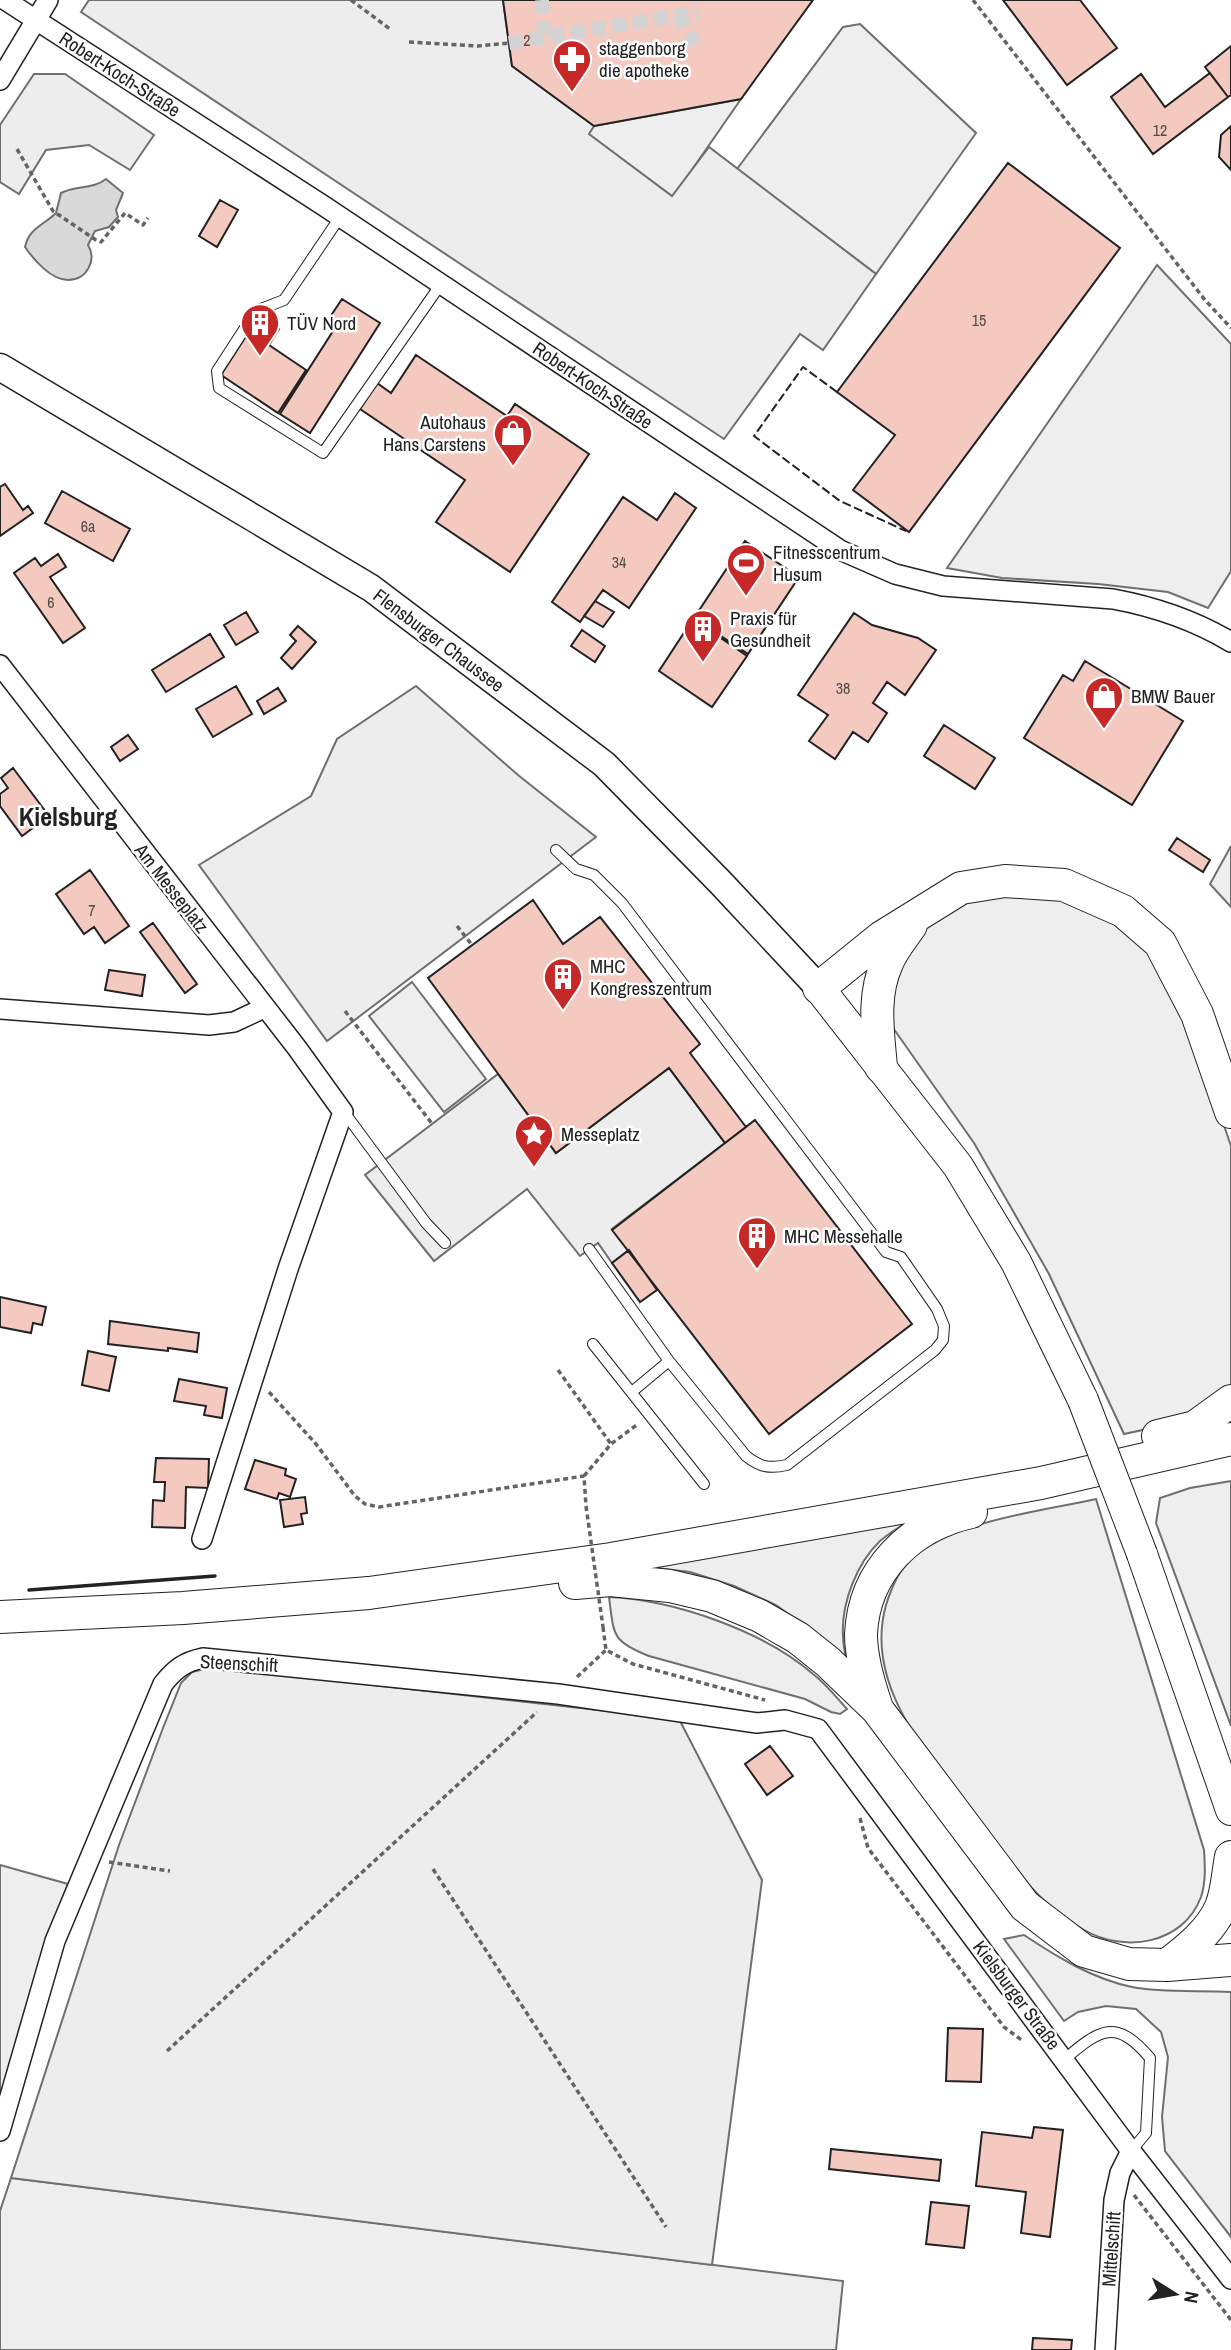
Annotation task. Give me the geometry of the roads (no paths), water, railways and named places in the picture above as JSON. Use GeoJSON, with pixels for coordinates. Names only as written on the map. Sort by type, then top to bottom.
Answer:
{"type":"FeatureCollection","features":[{"type":"Feature","properties":{"kind":"highway"},"geometry":{"type":"LineString","coordinates":[[819,988],[882,937],[961,888],[1005,881],[1064,885],[1123,911],[1160,943],[1198,1014],[1231,1112]]}},
{"type":"Feature","properties":{"kind":"highway"},"geometry":{"type":"LineString","coordinates":[[881,1068],[877,1020],[879,985],[887,961],[917,915]]}},
{"type":"Feature","properties":{"kind":"highway"},"geometry":{"type":"LineString","coordinates":[[1041,1483],[1066,1461],[1195,1427],[1231,1401]]}},
{"type":"Feature","properties":{"kind":"highway"},"geometry":{"type":"LineString","coordinates":[[0,1617],[183,1608],[369,1593],[611,1559],[1041,1483],[1231,1439]]}},
{"type":"Feature","properties":{"kind":"highway"},"geometry":{"type":"LineString","coordinates":[[877,1709],[867,1677],[861,1636],[865,1611],[876,1581],[894,1554],[907,1540],[931,1525],[953,1516],[1063,1492],[1079,1475]]}},
{"type":"Feature","properties":{"kind":"highway"},"geometry":{"type":"LineString","coordinates":[[369,1593],[404,1600],[611,1580],[670,1586],[712,1596],[748,1611],[798,1638],[828,1662],[877,1709],[1026,1906],[1084,1951],[1129,1964],[1167,1965],[1231,1960]]}},
{"type":"Feature","properties":{"kind":"highway"},"geometry":{"type":"LineString","coordinates":[[1167,1965],[1188,1950],[1220,1907],[1231,1857]]}},
{"type":"Feature","properties":{"kind":"main road","name":"Flensburger Chaussee"},"geometry":{"type":"LineString","coordinates":[[0,367],[371,588],[593,755],[720,882],[819,988]]}},
{"type":"Feature","properties":{"kind":"main road"},"geometry":{"type":"LineString","coordinates":[[819,988],[958,1166],[1016,1262],[1083,1400],[1142,1554],[1231,1810]]}},
{"type":"Feature","properties":{"kind":"street","name":"Robert-Koch-Straße"},"geometry":{"type":"LineString","coordinates":[[5,0],[340,217],[840,550],[895,573],[943,586],[1113,599],[1133,603],[1181,617],[1231,642]]}},
{"type":"Feature","properties":{"kind":"street"},"geometry":{"type":"LineString","coordinates":[[0,80],[48,0]]}},
{"type":"Feature","properties":{"kind":"street","name":"Am Messeplatz"},"geometry":{"type":"LineString","coordinates":[[0,665],[297,1048],[343,1112]]}},
{"type":"Feature","properties":{"kind":"street"},"geometry":{"type":"LineString","coordinates":[[0,1009],[209,1025],[234,1022],[264,1008]]}},
{"type":"Feature","properties":{"kind":"street"},"geometry":{"type":"LineString","coordinates":[[202,1539],[343,1112]]}},
{"type":"Feature","properties":{"kind":"street","name":"Steenschift"},"geometry":{"type":"LineString","coordinates":[[0,2131],[55,1941],[163,1684],[174,1670],[187,1661],[203,1658],[558,1693],[757,1723],[797,1721]]}},
{"type":"Feature","properties":{"kind":"street","name":"Kielsburger Straße"},"geometry":{"type":"LineString","coordinates":[[797,1721],[818,1728],[1131,2151],[1231,2279]]}},
{"type":"Feature","properties":{"kind":"street","name":"Mittelschift"},"geometry":{"type":"LineString","coordinates":[[1105,2350],[1114,2200],[1120,2173],[1131,2151]]}},
{"type":"Feature","properties":{"kind":"lane"},"geometry":{"type":"LineString","coordinates":[[340,217],[284,300],[256,312],[217,371],[219,388],[323,453],[441,284]]}},
{"type":"Feature","properties":{"kind":"lane"},"geometry":{"type":"LineString","coordinates":[[556,850],[576,869],[594,875],[621,903],[886,1252],[901,1256],[937,1310],[944,1326],[943,1340],[935,1350],[787,1465],[772,1468],[757,1465],[746,1456],[669,1361],[589,1249]]}},
{"type":"Feature","properties":{"kind":"lane"},"geometry":{"type":"LineString","coordinates":[[343,1112],[426,1223],[445,1242]]}},
{"type":"Feature","properties":{"kind":"lane"},"geometry":{"type":"LineString","coordinates":[[593,1344],[633,1391],[704,1484]]}},
{"type":"Feature","properties":{"kind":"lane"},"geometry":{"type":"LineString","coordinates":[[633,1391],[669,1361]]}},
{"type":"Feature","properties":{"kind":"lane"},"geometry":{"type":"LineString","coordinates":[[1065,2059],[1089,2038],[1107,2030],[1138,2044],[1150,2059],[1146,2133],[1131,2151]]}},
{"type":"Feature","properties":{"kind":"tunnel"},"geometry":{"type":"LineString","coordinates":[[542,0],[544,37]]}},
{"type":"Feature","properties":{"kind":"tunnel"},"geometry":{"type":"LineString","coordinates":[[509,43],[698,12]]}},
{"type":"Feature","properties":{"kind":"tunnel"},"geometry":{"type":"LineString","coordinates":[[678,15],[695,44]]}},
{"type":"Feature","properties":{"kind":"place","name":"staggenborg die apotheke"},"geometry":{"type":"Point","coordinates":[572,93]}},
{"type":"Feature","properties":{"kind":"place","name":"TÜV Nord"},"geometry":{"type":"Point","coordinates":[260,357]}},
{"type":"Feature","properties":{"kind":"place","name":"Autohaus Hans Carstens"},"geometry":{"type":"Point","coordinates":[513,467]}},
{"type":"Feature","properties":{"kind":"place","name":"Fitnesscentrum Husum"},"geometry":{"type":"Point","coordinates":[746,597]}},
{"type":"Feature","properties":{"kind":"place","name":"Praxis für Gesundheit"},"geometry":{"type":"Point","coordinates":[703,663]}},
{"type":"Feature","properties":{"kind":"place","name":"BMW Bauer"},"geometry":{"type":"Point","coordinates":[1104,730]}},
{"type":"Feature","properties":{"kind":"place","name":"MHC Kongresszentrum"},"geometry":{"type":"Point","coordinates":[563,1011]}},
{"type":"Feature","properties":{"kind":"place","name":"Messeplatz"},"geometry":{"type":"Point","coordinates":[534,1168]}},
{"type":"Feature","properties":{"kind":"place","name":"MHC Messehalle"},"geometry":{"type":"Point","coordinates":[757,1270]}},
{"type":"Feature","properties":{"kind":"district","name":"Kielsburg"},"geometry":{"type":"Point","coordinates":[68,816]}}]}
